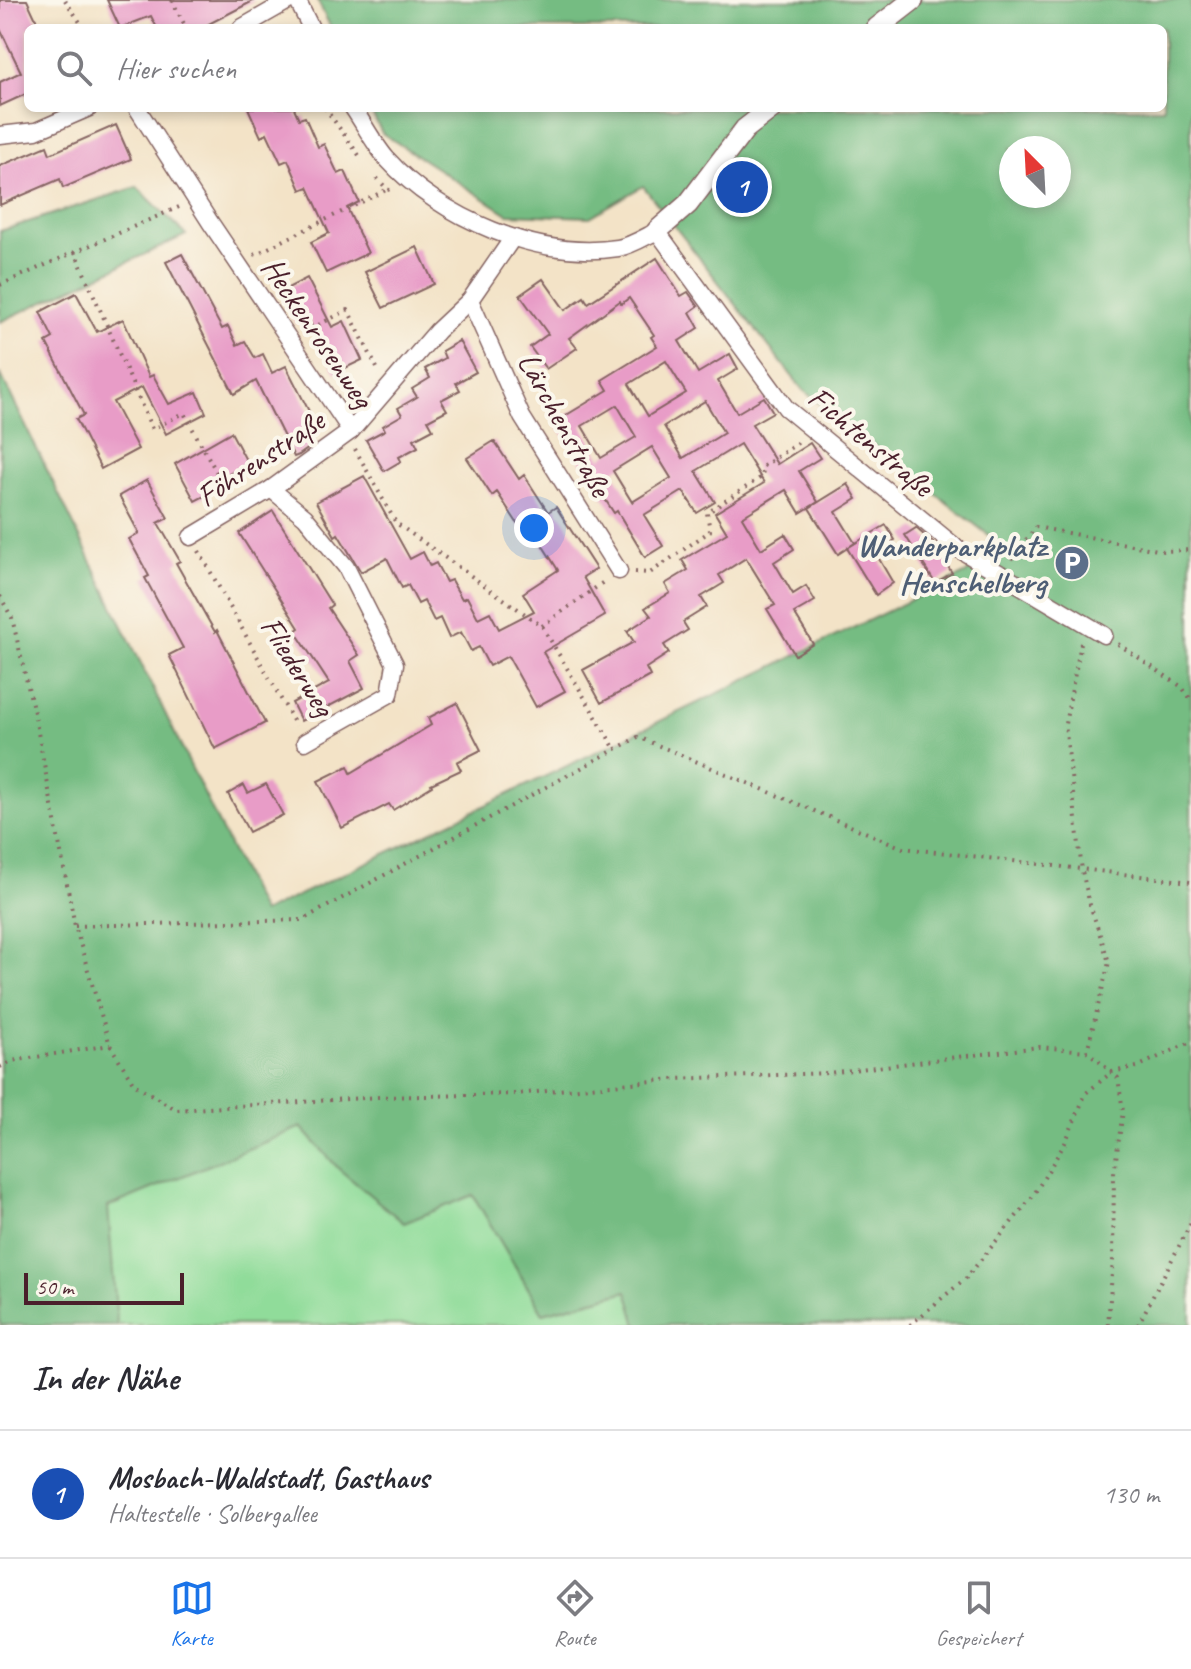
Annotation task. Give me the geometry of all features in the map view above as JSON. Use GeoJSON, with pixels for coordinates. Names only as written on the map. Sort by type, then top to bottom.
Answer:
{"type":"FeatureCollection","features":[{"type":"Feature","properties":{"kind":"street"},"geometry":{"type":"LineString","coordinates":[[248,24],[290,0]]}},
{"type":"Feature","properties":{"kind":"street"},"geometry":{"type":"LineString","coordinates":[[297,0],[309,24]]}},
{"type":"Feature","properties":{"kind":"street"},"geometry":{"type":"LineString","coordinates":[[882,24],[913,0]]}},
{"type":"Feature","properties":{"kind":"street"},"geometry":{"type":"LineString","coordinates":[[0,135],[36,131],[80,112]]}},
{"type":"Feature","properties":{"kind":"street","name":"Heckenrosenweg"},"geometry":{"type":"LineString","coordinates":[[140,112],[351,431]]}},
{"type":"Feature","properties":{"kind":"street"},"geometry":{"type":"LineString","coordinates":[[356,112],[386,158],[422,191],[458,213],[512,239],[574,251],[621,248],[657,231],[688,204],[745,129],[767,112]]}},
{"type":"Feature","properties":{"kind":"street","name":"Fichtenstraße"},"geometry":{"type":"LineString","coordinates":[[657,231],[786,408],[957,548],[1104,635]]}},
{"type":"Feature","properties":{"kind":"street","name":"Föhrenstraße"},"geometry":{"type":"LineString","coordinates":[[191,537],[271,489],[351,431],[437,331],[470,300],[512,239]]}},
{"type":"Feature","properties":{"kind":"street","name":"Lärchenstraße"},"geometry":{"type":"LineString","coordinates":[[470,300],[522,417],[619,571]]}},
{"type":"Feature","properties":{"kind":"street","name":"Fliederweg"},"geometry":{"type":"LineString","coordinates":[[271,489],[305,517],[346,567],[395,664],[390,694],[305,742]]}},
{"type":"Feature","properties":{"kind":"path"},"geometry":{"type":"LineString","coordinates":[[65,0],[81,24]]}},
{"type":"Feature","properties":{"kind":"path"},"geometry":{"type":"LineString","coordinates":[[172,0],[184,24]]}},
{"type":"Feature","properties":{"kind":"path"},"geometry":{"type":"LineString","coordinates":[[238,263],[387,189]]}},
{"type":"Feature","properties":{"kind":"path"},"geometry":{"type":"LineString","coordinates":[[0,285],[196,200]]}},
{"type":"Feature","properties":{"kind":"path"},"geometry":{"type":"LineString","coordinates":[[75,252],[152,429],[184,413],[236,509]]}},
{"type":"Feature","properties":{"kind":"path"},"geometry":{"type":"LineString","coordinates":[[289,340],[348,310],[388,389]]}},
{"type":"Feature","properties":{"kind":"path","name":"Heckenrosenweg"},"geometry":{"type":"LineString","coordinates":[[351,431],[355,453],[396,523],[542,626],[615,749]]}},
{"type":"Feature","properties":{"kind":"path"},"geometry":{"type":"LineString","coordinates":[[542,626],[619,571],[650,573],[710,531],[707,513],[763,476],[762,467],[815,432]]}},
{"type":"Feature","properties":{"kind":"path"},"geometry":{"type":"LineString","coordinates":[[999,573],[1036,527],[1163,551],[1191,550]]}},
{"type":"Feature","properties":{"kind":"path","name":"Fliederweg"},"geometry":{"type":"LineString","coordinates":[[191,537],[305,742]]}},
{"type":"Feature","properties":{"kind":"path"},"geometry":{"type":"LineString","coordinates":[[0,596],[12,618],[75,926],[110,1045],[134,1084],[177,1110],[379,1097],[516,1094],[674,1079],[828,1073],[1039,1047],[1087,1051],[1118,1078],[1123,1111],[1114,1173],[1113,1260],[1108,1325]]}},
{"type":"Feature","properties":{"kind":"path"},"geometry":{"type":"LineString","coordinates":[[1084,623],[1065,724],[1082,871],[1109,962],[1087,1051]]}},
{"type":"Feature","properties":{"kind":"path"},"geometry":{"type":"LineString","coordinates":[[1104,635],[1182,687],[1191,700]]}},
{"type":"Feature","properties":{"kind":"path"},"geometry":{"type":"LineString","coordinates":[[75,926],[302,920],[638,737],[903,848],[1191,882]]}},
{"type":"Feature","properties":{"kind":"path"},"geometry":{"type":"LineString","coordinates":[[910,1325],[966,1278],[1033,1196],[1065,1143],[1086,1093],[1112,1072],[1137,1067],[1191,1042]]}},
{"type":"Feature","properties":{"kind":"path"},"geometry":{"type":"LineString","coordinates":[[0,1067],[12,1061],[110,1045]]}},
{"type":"Feature","properties":{"kind":"path"},"geometry":{"type":"LineString","coordinates":[[1138,1325],[1191,1223]]}},
{"type":"Feature","properties":{"kind":"green space"},"geometry":{"type":"Polygon","coordinates":[[[317,0],[1191,0],[1191,1325],[637,1325],[627,1291],[543,1313],[473,1195],[404,1223],[340,1170],[301,1127],[108,1207],[117,1325],[0,1325],[0,373],[262,913],[967,573],[991,537],[803,390],[643,186],[590,217],[508,214],[382,133],[371,112],[1167,112],[1167,24],[329,24],[317,0]]]}},
{"type":"Feature","properties":{"kind":"green space"},"geometry":{"type":"Polygon","coordinates":[[[137,187],[186,235],[0,322],[0,231],[137,187]]]}},
{"type":"Feature","properties":{"kind":"green space"},"geometry":{"type":"Polygon","coordinates":[[[301,1127],[340,1170],[473,1195],[543,1313],[628,1291],[637,1325],[117,1325],[107,1207],[301,1127]]]}},
{"type":"Feature","properties":{"kind":"building"},"geometry":{"type":"Polygon","coordinates":[[[0,0],[27,0],[38,24],[24,24],[24,95],[0,106],[0,82],[21,72],[0,29],[0,0]]]}},
{"type":"Feature","properties":{"kind":"building"},"geometry":{"type":"Polygon","coordinates":[[[107,0],[255,0],[209,24],[155,24],[151,16],[130,24],[118,24],[107,0]]]}},
{"type":"Feature","properties":{"kind":"building"},"geometry":{"type":"Polygon","coordinates":[[[250,112],[296,112],[299,119],[305,117],[318,147],[324,144],[338,174],[345,171],[359,202],[347,208],[368,253],[326,273],[311,242],[329,233],[308,187],[301,190],[288,160],[281,163],[267,133],[261,137],[250,112]]]}},
{"type":"Feature","properties":{"kind":"building"},"geometry":{"type":"Polygon","coordinates":[[[116,125],[131,159],[63,188],[60,179],[0,205],[0,166],[47,146],[50,154],[116,125]]]}},
{"type":"Feature","properties":{"kind":"building"},"geometry":{"type":"Polygon","coordinates":[[[417,247],[434,284],[383,308],[365,272],[417,247]]]}},
{"type":"Feature","properties":{"kind":"building"},"geometry":{"type":"Polygon","coordinates":[[[182,254],[222,329],[228,326],[237,345],[245,341],[255,358],[263,354],[272,373],[286,366],[315,423],[304,429],[313,445],[299,455],[294,457],[256,381],[234,394],[166,262],[182,254]]]}},
{"type":"Feature","properties":{"kind":"building"},"geometry":{"type":"Polygon","coordinates":[[[657,258],[681,296],[688,292],[698,306],[690,312],[699,328],[679,341],[698,373],[730,354],[738,369],[718,381],[737,413],[764,397],[773,412],[752,424],[777,464],[810,443],[820,458],[799,471],[818,502],[800,513],[786,490],[742,517],[761,549],[785,534],[794,549],[774,562],[793,594],[806,586],[815,601],[794,613],[813,644],[795,655],[767,609],[775,605],[746,558],[719,575],[724,583],[701,597],[707,607],[683,622],[688,630],[664,645],[669,653],[646,668],[650,676],[601,703],[583,670],[634,642],[627,631],[651,616],[645,608],[670,593],[665,584],[688,570],[682,560],[727,533],[715,513],[764,483],[740,444],[696,471],[715,502],[697,513],[683,491],[644,515],[663,546],[645,557],[555,422],[608,390],[602,380],[657,346],[651,337],[654,335],[629,298],[621,304],[620,301],[569,338],[577,348],[546,369],[530,347],[548,334],[520,295],[543,279],[565,310],[584,297],[588,303],[657,258]],[[666,361],[629,384],[648,416],[686,393],[666,361]],[[705,401],[664,426],[683,458],[724,433],[705,401]],[[617,405],[582,426],[601,458],[636,437],[617,405]],[[652,447],[613,471],[632,502],[671,478],[652,447]]]}},
{"type":"Feature","properties":{"kind":"building"},"geometry":{"type":"Polygon","coordinates":[[[307,278],[332,327],[344,321],[362,360],[335,373],[308,318],[296,324],[280,292],[307,278]]]}},
{"type":"Feature","properties":{"kind":"building"},"geometry":{"type":"Polygon","coordinates":[[[76,293],[97,332],[123,319],[149,377],[153,375],[169,404],[197,392],[206,413],[166,434],[142,387],[113,402],[138,449],[101,469],[76,419],[84,415],[46,342],[53,338],[40,312],[76,293]]]}},
{"type":"Feature","properties":{"kind":"building"},"geometry":{"type":"Polygon","coordinates":[[[459,341],[476,372],[456,383],[460,390],[441,400],[447,410],[428,420],[433,429],[414,439],[418,447],[399,457],[401,461],[384,471],[366,440],[385,430],[383,426],[402,415],[398,408],[417,397],[412,389],[430,378],[425,369],[445,358],[442,351],[459,341]]]}},
{"type":"Feature","properties":{"kind":"building"},"geometry":{"type":"Polygon","coordinates":[[[231,432],[248,464],[210,484],[214,491],[195,501],[175,464],[231,432]]]}},
{"type":"Feature","properties":{"kind":"building"},"geometry":{"type":"Polygon","coordinates":[[[494,441],[519,479],[524,475],[548,512],[556,507],[596,569],[583,577],[605,616],[543,652],[565,691],[536,707],[508,656],[489,666],[479,647],[471,651],[461,632],[449,638],[440,618],[434,621],[424,601],[418,604],[408,585],[402,588],[387,558],[361,572],[338,534],[335,536],[316,502],[364,476],[410,559],[423,552],[430,566],[436,563],[446,582],[451,580],[462,599],[467,597],[478,618],[490,612],[499,629],[534,611],[523,593],[558,570],[529,524],[521,529],[497,492],[492,496],[467,458],[494,441]]]}},
{"type":"Feature","properties":{"kind":"building"},"geometry":{"type":"Polygon","coordinates":[[[147,480],[168,518],[158,523],[180,561],[176,563],[215,632],[217,630],[265,723],[215,749],[169,655],[183,648],[145,578],[149,576],[129,539],[139,533],[119,496],[147,480]]]}},
{"type":"Feature","properties":{"kind":"building"},"geometry":{"type":"Polygon","coordinates":[[[848,484],[857,499],[836,512],[855,543],[838,554],[809,508],[848,484]]]}},
{"type":"Feature","properties":{"kind":"building"},"geometry":{"type":"Polygon","coordinates":[[[273,511],[332,605],[328,608],[359,655],[350,661],[364,688],[301,721],[292,703],[329,683],[295,631],[299,628],[239,533],[273,511]]]}},
{"type":"Feature","properties":{"kind":"building"},"geometry":{"type":"Polygon","coordinates":[[[886,525],[895,540],[875,552],[893,583],[876,595],[847,548],[886,525]]]}},
{"type":"Feature","properties":{"kind":"building"},"geometry":{"type":"Polygon","coordinates":[[[916,528],[934,544],[952,573],[935,583],[905,535],[916,528]]]}},
{"type":"Feature","properties":{"kind":"building"},"geometry":{"type":"Polygon","coordinates":[[[457,703],[481,750],[457,762],[461,770],[431,784],[393,810],[389,804],[342,828],[318,781],[348,766],[351,773],[431,725],[428,718],[457,703]]]}},
{"type":"Feature","properties":{"kind":"building"},"geometry":{"type":"Polygon","coordinates":[[[266,784],[283,815],[249,832],[228,794],[244,785],[248,793],[266,784]]]}},
{"type":"Feature","properties":{"kind":"place","name":"Mosbach-Waldstadt, Gasthaus"},"geometry":{"type":"Point","coordinates":[742,187]}},
{"type":"Feature","properties":{"kind":"place","name":"Wanderparkplatz Henschelberg"},"geometry":{"type":"Point","coordinates":[1072,563]}}]}
